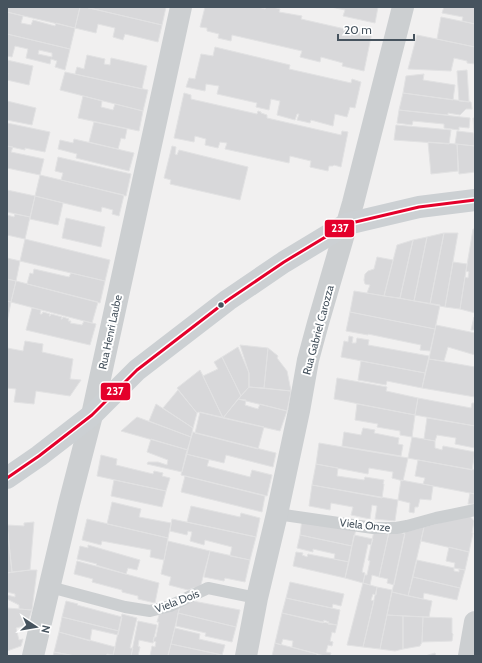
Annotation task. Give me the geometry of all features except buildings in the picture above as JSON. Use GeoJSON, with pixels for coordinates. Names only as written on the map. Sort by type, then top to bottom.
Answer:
{"type":"FeatureCollection","features":[{"type":"Feature","properties":{"kind":"main road"},"geometry":{"type":"LineString","coordinates":[[7,478],[40,456],[92,415],[137,370],[228,300],[284,262],[347,224],[419,207],[475,200]]}},
{"type":"Feature","properties":{"kind":"street","name":"Rua Henri Laube"},"geometry":{"type":"LineString","coordinates":[[33,656],[92,415],[181,7]]}},
{"type":"Feature","properties":{"kind":"street","name":"Rua Gabriel Carozza"},"geometry":{"type":"LineString","coordinates":[[246,656],[257,598],[299,411],[308,360],[353,203],[403,7]]}},
{"type":"Feature","properties":{"kind":"street"},"geometry":{"type":"LineString","coordinates":[[469,656],[475,622]]}},
{"type":"Feature","properties":{"kind":"lane","name":"Viela Onze"},"geometry":{"type":"LineString","coordinates":[[277,514],[373,528],[396,528],[475,510]]}},
{"type":"Feature","properties":{"kind":"lane","name":"Viela Dois"},"geometry":{"type":"LineString","coordinates":[[50,588],[124,607],[150,611],[170,606],[208,588],[257,598]]}},
{"type":"Feature","properties":{"kind":"transit line","name":"237"},"geometry":{"type":"LineString","coordinates":[[7,478],[39,456],[92,415],[137,370],[228,300],[284,262],[347,224],[419,207],[475,200]]}}]}
